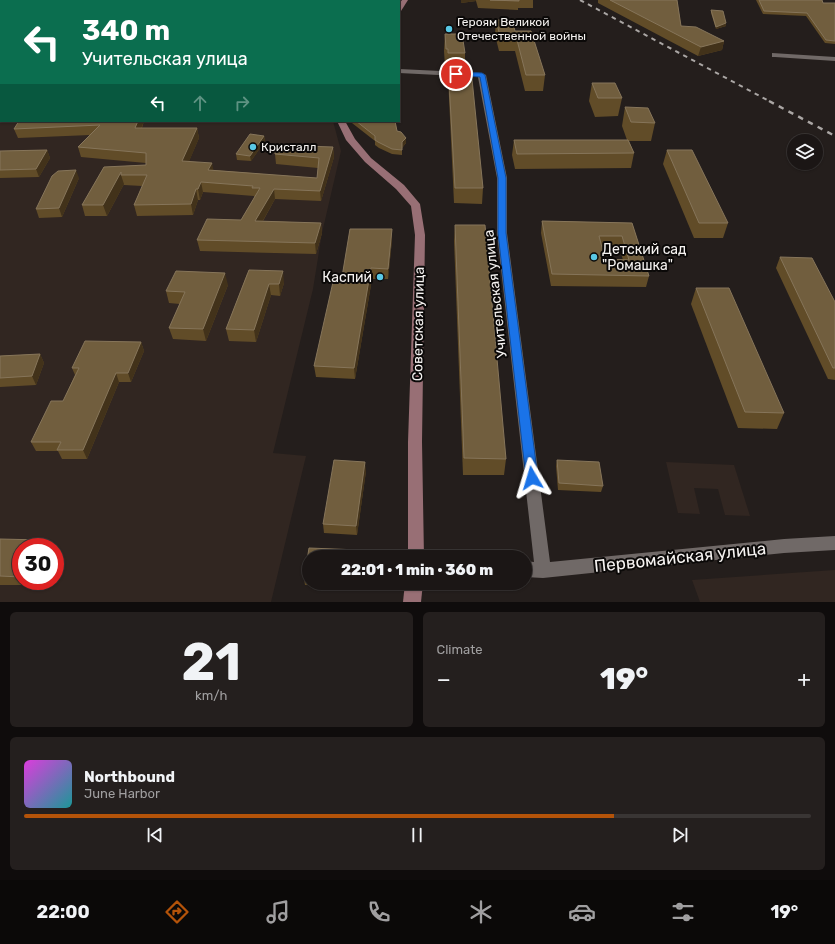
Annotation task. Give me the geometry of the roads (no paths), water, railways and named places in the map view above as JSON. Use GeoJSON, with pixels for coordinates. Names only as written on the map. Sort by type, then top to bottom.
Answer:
{"type":"FeatureCollection","features":[{"type":"Feature","properties":{"kind":"main road","name":"Советская улица"},"geometry":{"type":"LineString","coordinates":[[342,122],[351,140],[368,160],[400,187],[416,206],[420,235],[415,442],[416,550]]}},
{"type":"Feature","properties":{"kind":"main road"},"geometry":{"type":"LineString","coordinates":[[412,602],[413,590]]}},
{"type":"Feature","properties":{"kind":"street"},"geometry":{"type":"LineString","coordinates":[[775,55],[835,59]]}},
{"type":"Feature","properties":{"kind":"street","name":"Учительская улица"},"geometry":{"type":"LineString","coordinates":[[400,71],[482,75],[502,178],[502,233],[543,570]]}},
{"type":"Feature","properties":{"kind":"street","name":"Первомайская улица"},"geometry":{"type":"LineString","coordinates":[[532,569],[543,570],[784,546],[835,543]]}},
{"type":"Feature","properties":{"kind":"railway"},"geometry":{"type":"LineString","coordinates":[[580,0],[771,102]]}},
{"type":"Feature","properties":{"kind":"railway"},"geometry":{"type":"LineString","coordinates":[[769,101],[835,136]]}},
{"type":"Feature","properties":{"kind":"place","name":"Героям Великой Отечественной войны"},"geometry":{"type":"Point","coordinates":[449,29]}},
{"type":"Feature","properties":{"kind":"place","name":"Кристалл"},"geometry":{"type":"Point","coordinates":[253,147]}},
{"type":"Feature","properties":{"kind":"place","name":"Детский сад \"Ромашка\""},"geometry":{"type":"Point","coordinates":[594,257]}},
{"type":"Feature","properties":{"kind":"place","name":"Каспий"},"geometry":{"type":"Point","coordinates":[380,277]}}]}
